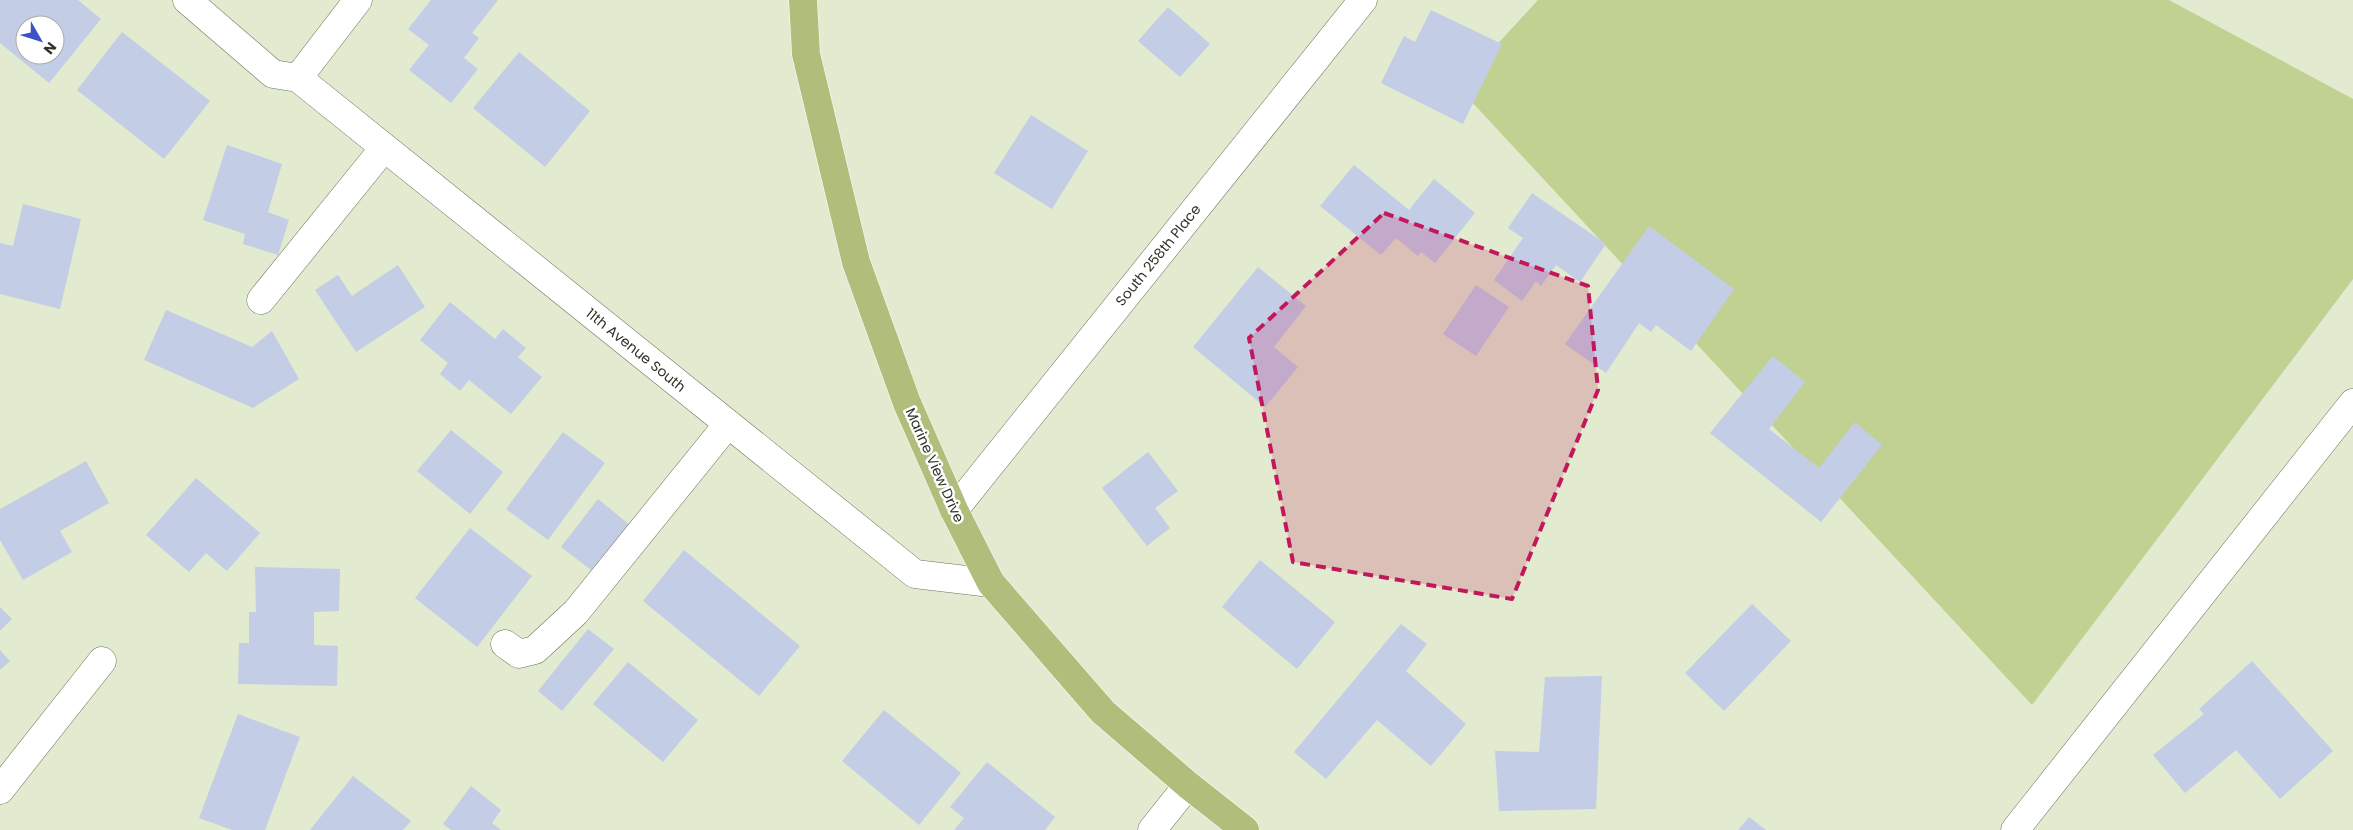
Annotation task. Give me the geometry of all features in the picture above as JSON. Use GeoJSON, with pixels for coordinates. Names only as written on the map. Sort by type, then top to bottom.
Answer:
{"type":"FeatureCollection","features":[{"type":"Feature","properties":{"kind":"main road","name":"Marine View Drive"},"geometry":{"type":"LineString","coordinates":[[803,0],[806,54],[856,262],[907,403],[954,510],[991,583],[1103,712],[1188,785],[1245,830]]}},
{"type":"Feature","properties":{"kind":"street"},"geometry":{"type":"LineString","coordinates":[[187,0],[273,74],[298,78],[358,0]]}},
{"type":"Feature","properties":{"kind":"street","name":"South 258th Place"},"geometry":{"type":"LineString","coordinates":[[954,510],[1363,0]]}},
{"type":"Feature","properties":{"kind":"street","name":"11th Avenue South"},"geometry":{"type":"LineString","coordinates":[[298,78],[915,574],[991,583]]}},
{"type":"Feature","properties":{"kind":"street"},"geometry":{"type":"LineString","coordinates":[[261,300],[384,148]]}},
{"type":"Feature","properties":{"kind":"street"},"geometry":{"type":"LineString","coordinates":[[2015,830],[2353,403]]}},
{"type":"Feature","properties":{"kind":"street"},"geometry":{"type":"LineString","coordinates":[[505,644],[519,654],[535,650],[554,634],[576,612],[728,424]]}},
{"type":"Feature","properties":{"kind":"street"},"geometry":{"type":"LineString","coordinates":[[0,790],[102,661]]}},
{"type":"Feature","properties":{"kind":"street"},"geometry":{"type":"LineString","coordinates":[[1152,830],[1188,785]]}},
{"type":"Feature","properties":{"kind":"highlighted area"},"geometry":{"type":"Polygon","coordinates":[[[1384,213],[1588,286],[1598,390],[1512,599],[1293,562],[1249,338],[1384,213]]]}},
{"type":"Feature","properties":{"kind":"green space"},"geometry":{"type":"Polygon","coordinates":[[[1538,0],[2169,0],[2353,99],[2353,279],[2032,705],[1458,87],[1538,0]]]}},
{"type":"Feature","properties":{"kind":"building"},"geometry":{"type":"Polygon","coordinates":[[[0,0],[78,0],[101,19],[65,63],[65,15],[15,15],[15,55],[0,43],[0,0]]]}},
{"type":"Feature","properties":{"kind":"building"},"geometry":{"type":"Polygon","coordinates":[[[431,0],[498,0],[472,33],[479,38],[464,58],[478,69],[451,103],[409,70],[429,45],[408,29],[431,0]]]}},
{"type":"Feature","properties":{"kind":"building"},"geometry":{"type":"Polygon","coordinates":[[[1168,7],[1210,44],[1180,77],[1138,41],[1168,7]]]}},
{"type":"Feature","properties":{"kind":"building"},"geometry":{"type":"Polygon","coordinates":[[[1431,10],[1502,44],[1463,124],[1381,83],[1404,36],[1415,42],[1431,10]]]}},
{"type":"Feature","properties":{"kind":"building"},"geometry":{"type":"Polygon","coordinates":[[[122,32],[210,101],[164,159],[77,90],[122,32]]]}},
{"type":"Feature","properties":{"kind":"building"},"geometry":{"type":"Polygon","coordinates":[[[519,52],[590,111],[545,167],[473,108],[519,52]]]}},
{"type":"Feature","properties":{"kind":"building"},"geometry":{"type":"Polygon","coordinates":[[[27,65],[64,65],[49,83],[27,65]]]}},
{"type":"Feature","properties":{"kind":"building"},"geometry":{"type":"Polygon","coordinates":[[[1031,115],[1088,151],[1052,209],[994,173],[1031,115]]]}},
{"type":"Feature","properties":{"kind":"building"},"geometry":{"type":"Polygon","coordinates":[[[227,145],[282,164],[268,212],[289,220],[278,255],[243,244],[245,234],[203,220],[227,145]]]}},
{"type":"Feature","properties":{"kind":"building"},"geometry":{"type":"Polygon","coordinates":[[[1354,165],[1409,210],[1434,179],[1475,213],[1435,263],[1421,252],[1418,256],[1396,238],[1381,255],[1320,206],[1354,165]]]}},
{"type":"Feature","properties":{"kind":"building"},"geometry":{"type":"Polygon","coordinates":[[[1532,193],[1606,244],[1580,282],[1556,265],[1541,286],[1536,281],[1522,301],[1494,280],[1523,238],[1508,228],[1532,193]]]}},
{"type":"Feature","properties":{"kind":"building"},"geometry":{"type":"Polygon","coordinates":[[[23,204],[81,219],[60,309],[0,294],[0,243],[13,246],[23,204]]]}},
{"type":"Feature","properties":{"kind":"building"},"geometry":{"type":"Polygon","coordinates":[[[1649,226],[1734,289],[1691,351],[1656,325],[1651,332],[1639,323],[1606,373],[1565,344],[1649,226]]]}},
{"type":"Feature","properties":{"kind":"building"},"geometry":{"type":"Polygon","coordinates":[[[398,265],[425,307],[356,352],[315,290],[338,275],[352,296],[398,265]]]}},
{"type":"Feature","properties":{"kind":"building"},"geometry":{"type":"Polygon","coordinates":[[[1258,267],[1306,306],[1274,347],[1298,367],[1265,407],[1193,347],[1258,267]]]}},
{"type":"Feature","properties":{"kind":"building"},"geometry":{"type":"Polygon","coordinates":[[[1476,285],[1509,307],[1476,356],[1443,334],[1476,285]]]}},
{"type":"Feature","properties":{"kind":"building"},"geometry":{"type":"Polygon","coordinates":[[[450,302],[495,339],[503,329],[526,348],[518,357],[542,377],[511,414],[469,380],[460,391],[440,374],[448,363],[420,340],[450,302]]]}},
{"type":"Feature","properties":{"kind":"building"},"geometry":{"type":"Polygon","coordinates":[[[166,310],[252,347],[272,331],[299,379],[253,408],[144,360],[166,310]]]}},
{"type":"Feature","properties":{"kind":"building"},"geometry":{"type":"Polygon","coordinates":[[[1773,356],[1805,382],[1769,429],[1819,468],[1855,422],[1882,445],[1821,522],[1710,433],[1773,356]]]}},
{"type":"Feature","properties":{"kind":"building"},"geometry":{"type":"Polygon","coordinates":[[[451,430],[503,472],[470,514],[417,471],[451,430]]]}},
{"type":"Feature","properties":{"kind":"building"},"geometry":{"type":"Polygon","coordinates":[[[563,432],[605,463],[548,540],[506,509],[563,432]]]}},
{"type":"Feature","properties":{"kind":"building"},"geometry":{"type":"Polygon","coordinates":[[[1148,452],[1178,491],[1155,508],[1170,528],[1147,546],[1102,488],[1148,452]]]}},
{"type":"Feature","properties":{"kind":"building"},"geometry":{"type":"Polygon","coordinates":[[[86,461],[109,503],[60,531],[72,552],[23,580],[0,540],[0,509],[86,461]]]}},
{"type":"Feature","properties":{"kind":"building"},"geometry":{"type":"Polygon","coordinates":[[[196,478],[260,533],[227,571],[206,553],[189,572],[146,535],[196,478]]]}},
{"type":"Feature","properties":{"kind":"building"},"geometry":{"type":"Polygon","coordinates":[[[598,499],[631,526],[595,573],[561,547],[598,499]]]}},
{"type":"Feature","properties":{"kind":"building"},"geometry":{"type":"Polygon","coordinates":[[[470,528],[532,576],[477,647],[415,598],[470,528]]]}},
{"type":"Feature","properties":{"kind":"building"},"geometry":{"type":"Polygon","coordinates":[[[684,550],[800,646],[759,696],[643,601],[684,550]]]}},
{"type":"Feature","properties":{"kind":"building"},"geometry":{"type":"Polygon","coordinates":[[[1260,560],[1335,622],[1297,669],[1222,607],[1260,560]]]}},
{"type":"Feature","properties":{"kind":"building"},"geometry":{"type":"Polygon","coordinates":[[[255,567],[340,569],[339,611],[314,612],[314,645],[338,646],[337,686],[238,684],[239,643],[249,643],[249,612],[256,612],[255,567]]]}},
{"type":"Feature","properties":{"kind":"building"},"geometry":{"type":"Polygon","coordinates":[[[1752,604],[1791,641],[1724,711],[1685,673],[1752,604]]]}},
{"type":"Feature","properties":{"kind":"building"},"geometry":{"type":"Polygon","coordinates":[[[0,607],[12,619],[0,631],[0,607]]]}},
{"type":"Feature","properties":{"kind":"building"},"geometry":{"type":"Polygon","coordinates":[[[1401,624],[1427,644],[1406,671],[1466,724],[1431,766],[1377,720],[1326,779],[1294,752],[1401,624]]]}},
{"type":"Feature","properties":{"kind":"building"},"geometry":{"type":"Polygon","coordinates":[[[588,629],[614,649],[562,711],[538,691],[588,629]]]}},
{"type":"Feature","properties":{"kind":"building"},"geometry":{"type":"Polygon","coordinates":[[[0,650],[10,661],[0,670],[0,650]]]}},
{"type":"Feature","properties":{"kind":"building"},"geometry":{"type":"Polygon","coordinates":[[[2252,661],[2333,751],[2280,799],[2236,750],[2185,793],[2153,755],[2204,714],[2199,709],[2252,661]]]}},
{"type":"Feature","properties":{"kind":"building"},"geometry":{"type":"Polygon","coordinates":[[[628,662],[698,720],[663,762],[593,704],[628,662]]]}},
{"type":"Feature","properties":{"kind":"building"},"geometry":{"type":"Polygon","coordinates":[[[1602,676],[1596,809],[1499,811],[1495,751],[1539,752],[1545,677],[1602,676]]]}},
{"type":"Feature","properties":{"kind":"building"},"geometry":{"type":"Polygon","coordinates":[[[884,710],[961,773],[919,825],[842,761],[884,710]]]}},
{"type":"Feature","properties":{"kind":"building"},"geometry":{"type":"Polygon","coordinates":[[[238,714],[300,737],[265,830],[232,830],[199,818],[238,714]]]}},
{"type":"Feature","properties":{"kind":"building"},"geometry":{"type":"Polygon","coordinates":[[[987,762],[1055,817],[1045,830],[954,830],[964,818],[950,807],[987,762]]]}},
{"type":"Feature","properties":{"kind":"building"},"geometry":{"type":"Polygon","coordinates":[[[353,776],[411,821],[403,830],[310,830],[353,776]]]}},
{"type":"Feature","properties":{"kind":"building"},"geometry":{"type":"Polygon","coordinates":[[[471,786],[501,810],[492,823],[501,830],[451,830],[443,824],[471,786]]]}},
{"type":"Feature","properties":{"kind":"building"},"geometry":{"type":"Polygon","coordinates":[[[1749,817],[1766,830],[1738,830],[1749,817]]]}}]}
